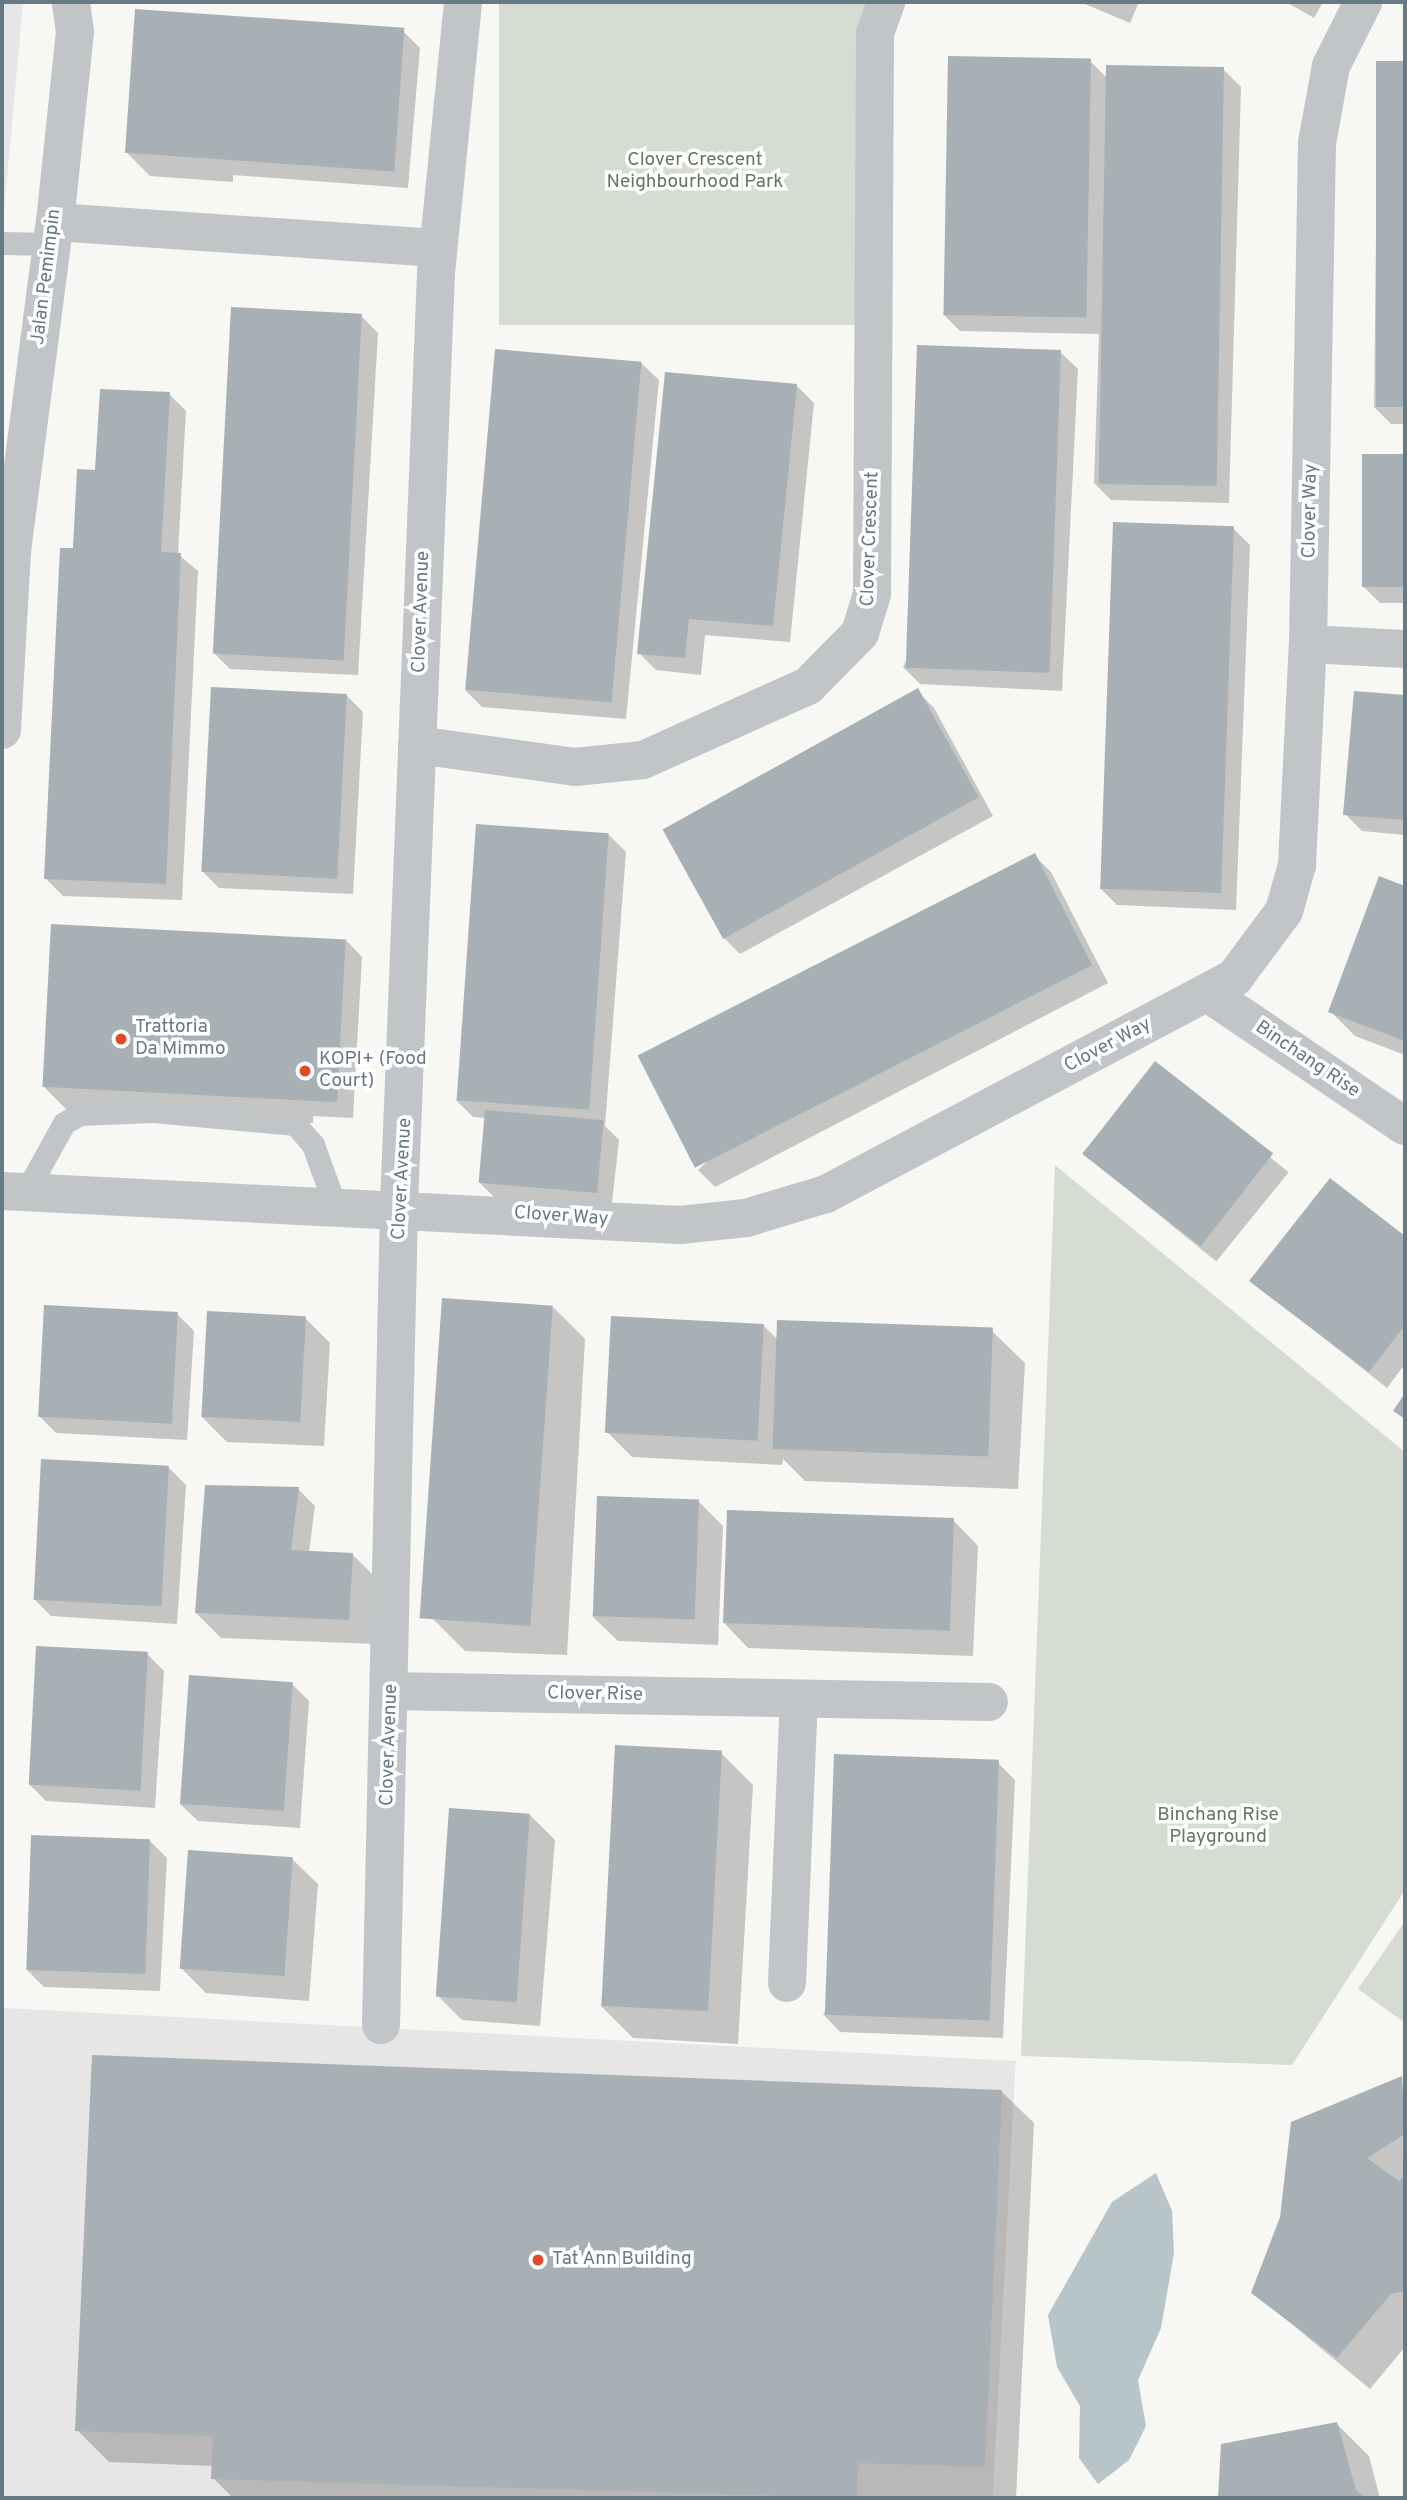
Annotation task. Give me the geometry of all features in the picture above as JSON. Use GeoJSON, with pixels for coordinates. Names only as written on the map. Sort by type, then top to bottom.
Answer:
{"type":"FeatureCollection","features":[{"type":"Feature","properties":{"kind":"street","name":"Jalan Pemimpin"},"geometry":{"type":"LineString","coordinates":[[2,730],[7,556],[54,233],[75,32],[71,2]]}},
{"type":"Feature","properties":{"kind":"street","name":"Clover Avenue"},"geometry":{"type":"LineString","coordinates":[[381,2025],[391,1691],[400,1206],[437,248],[463,2]]}},
{"type":"Feature","properties":{"kind":"street","name":"Clover Crescent"},"geometry":{"type":"LineString","coordinates":[[417,745],[575,767],[643,760],[808,687],[860,634],[872,594],[875,33],[886,2]]}},
{"type":"Feature","properties":{"kind":"street","name":"Clover Way"},"geometry":{"type":"LineString","coordinates":[[13,1193],[400,1206],[680,1225],[746,1218],[826,1194],[1209,994],[1251,962],[1292,893],[1308,644],[1320,104],[1341,38],[1363,2]]}},
{"type":"Feature","properties":{"kind":"street"},"geometry":{"type":"LineString","coordinates":[[54,233],[437,248]]}},
{"type":"Feature","properties":{"kind":"street"},"geometry":{"type":"LineString","coordinates":[[1308,644],[1405,649]]}},
{"type":"Feature","properties":{"kind":"street","name":"Binchang Rise"},"geometry":{"type":"LineString","coordinates":[[1209,994],[1405,1126]]}},
{"type":"Feature","properties":{"kind":"street","name":"Clover Rise"},"geometry":{"type":"LineString","coordinates":[[391,1691],[989,1702]]}},
{"type":"Feature","properties":{"kind":"street"},"geometry":{"type":"LineString","coordinates":[[787,1983],[799,1699]]}},
{"type":"Feature","properties":{"kind":"lane"},"geometry":{"type":"LineString","coordinates":[[2,243],[54,233]]}},
{"type":"Feature","properties":{"kind":"lane"},"geometry":{"type":"LineString","coordinates":[[13,1193],[64,1123],[91,1113],[153,1111],[295,1124],[313,1145],[335,1205]]}},
{"type":"Feature","properties":{"kind":"shaded area"},"geometry":{"type":"Polygon","coordinates":[[[2,2],[23,3],[2,232],[2,2]]]}},
{"type":"Feature","properties":{"kind":"shaded area","name":"Tat Ann Building"},"geometry":{"type":"Polygon","coordinates":[[[2,2008],[1016,2061],[993,2498],[2,2498],[2,2008]]]}},
{"type":"Feature","properties":{"kind":"shaded area"},"geometry":{"type":"Polygon","coordinates":[[[1156,2173],[1172,2211],[1174,2253],[1161,2328],[1138,2380],[1146,2426],[1129,2460],[1098,2484],[1079,2458],[1080,2406],[1057,2367],[1048,2315],[1112,2202],[1156,2173]]]}},
{"type":"Feature","properties":{"kind":"green space","name":"Clover Crescent Neighbourhood Park"},"geometry":{"type":"Polygon","coordinates":[[[499,2],[877,2],[877,325],[499,325],[499,2]]]}},
{"type":"Feature","properties":{"kind":"green space","name":"Binchang Rise Playground"},"geometry":{"type":"Polygon","coordinates":[[[1055,1165],[1405,1452],[1405,1890],[1292,2065],[1021,2056],[1055,1165]]]}},
{"type":"Feature","properties":{"kind":"green space"},"geometry":{"type":"Polygon","coordinates":[[[1405,1921],[1405,2023],[1358,1989],[1405,1921]]]}},
{"type":"Feature","properties":{"kind":"building"},"geometry":{"type":"Polygon","coordinates":[[[135,9],[404,28],[394,171],[125,153],[135,9]]]}},
{"type":"Feature","properties":{"kind":"building"},"geometry":{"type":"Polygon","coordinates":[[[948,56],[1091,58],[1086,317],[943,315],[948,56]]]}},
{"type":"Feature","properties":{"kind":"building"},"geometry":{"type":"Polygon","coordinates":[[[1376,61],[1405,61],[1405,407],[1376,407],[1376,61]]]}},
{"type":"Feature","properties":{"kind":"building"},"geometry":{"type":"Polygon","coordinates":[[[1106,65],[1224,67],[1217,486],[1099,484],[1106,65]]]}},
{"type":"Feature","properties":{"kind":"building"},"geometry":{"type":"Polygon","coordinates":[[[231,307],[362,314],[344,660],[213,654],[231,307]]]}},
{"type":"Feature","properties":{"kind":"building"},"geometry":{"type":"Polygon","coordinates":[[[917,345],[1061,350],[1050,673],[906,668],[917,345]]]}},
{"type":"Feature","properties":{"kind":"building"},"geometry":{"type":"Polygon","coordinates":[[[495,349],[641,362],[612,703],[465,690],[495,349]]]}},
{"type":"Feature","properties":{"kind":"building"},"geometry":{"type":"Polygon","coordinates":[[[665,372],[797,384],[773,626],[689,619],[685,658],[637,654],[665,372]]]}},
{"type":"Feature","properties":{"kind":"building"},"geometry":{"type":"Polygon","coordinates":[[[100,389],[170,392],[161,552],[181,553],[166,884],[44,879],[60,548],[73,548],[77,469],[95,470],[100,389]]]}},
{"type":"Feature","properties":{"kind":"building"},"geometry":{"type":"Polygon","coordinates":[[[1362,454],[1405,454],[1405,587],[1362,587],[1362,454]]]}},
{"type":"Feature","properties":{"kind":"building"},"geometry":{"type":"Polygon","coordinates":[[[1113,522],[1234,526],[1221,893],[1100,889],[1113,522]]]}},
{"type":"Feature","properties":{"kind":"building"},"geometry":{"type":"Polygon","coordinates":[[[211,687],[347,694],[337,879],[201,872],[211,687]]]}},
{"type":"Feature","properties":{"kind":"building"},"geometry":{"type":"Polygon","coordinates":[[[918,688],[979,797],[723,939],[663,830],[918,688]]]}},
{"type":"Feature","properties":{"kind":"building"},"geometry":{"type":"Polygon","coordinates":[[[1354,691],[1405,695],[1405,820],[1343,815],[1354,691]]]}},
{"type":"Feature","properties":{"kind":"building"},"geometry":{"type":"Polygon","coordinates":[[[476,824],[609,833],[589,1110],[457,1100],[476,824]]]}},
{"type":"Feature","properties":{"kind":"building"},"geometry":{"type":"Polygon","coordinates":[[[1035,853],[1092,965],[695,1168],[638,1055],[1035,853]]]}},
{"type":"Feature","properties":{"kind":"building"},"geometry":{"type":"Polygon","coordinates":[[[1379,876],[1405,886],[1405,1041],[1328,1012],[1379,876]]]}},
{"type":"Feature","properties":{"kind":"building"},"geometry":{"type":"Polygon","coordinates":[[[51,924],[346,939],[337,1102],[42,1087],[51,924]]]}},
{"type":"Feature","properties":{"kind":"building"},"geometry":{"type":"Polygon","coordinates":[[[1155,1061],[1273,1153],[1201,1246],[1082,1154],[1155,1061]]]}},
{"type":"Feature","properties":{"kind":"building"},"geometry":{"type":"Polygon","coordinates":[[[485,1110],[604,1120],[597,1193],[479,1183],[485,1110]]]}},
{"type":"Feature","properties":{"kind":"building"},"geometry":{"type":"Polygon","coordinates":[[[1330,1178],[1405,1236],[1405,1325],[1369,1372],[1249,1281],[1330,1178]]]}},
{"type":"Feature","properties":{"kind":"building"},"geometry":{"type":"Polygon","coordinates":[[[442,1298],[553,1306],[530,1626],[420,1618],[442,1298]]]}},
{"type":"Feature","properties":{"kind":"building"},"geometry":{"type":"Polygon","coordinates":[[[44,1305],[178,1312],[172,1424],[38,1417],[44,1305]]]}},
{"type":"Feature","properties":{"kind":"building"},"geometry":{"type":"Polygon","coordinates":[[[207,1311],[306,1316],[300,1422],[201,1417],[207,1311]]]}},
{"type":"Feature","properties":{"kind":"building"},"geometry":{"type":"Polygon","coordinates":[[[611,1316],[764,1324],[758,1441],[605,1433],[611,1316]]]}},
{"type":"Feature","properties":{"kind":"building"},"geometry":{"type":"Polygon","coordinates":[[[777,1320],[993,1328],[988,1456],[772,1449],[777,1320]]]}},
{"type":"Feature","properties":{"kind":"building"},"geometry":{"type":"Polygon","coordinates":[[[1405,1393],[1405,1419],[1393,1411],[1405,1393]]]}},
{"type":"Feature","properties":{"kind":"building"},"geometry":{"type":"Polygon","coordinates":[[[41,1459],[169,1466],[161,1607],[34,1600],[41,1459]]]}},
{"type":"Feature","properties":{"kind":"building"},"geometry":{"type":"Polygon","coordinates":[[[205,1485],[299,1487],[291,1550],[353,1553],[349,1620],[195,1613],[205,1485]]]}},
{"type":"Feature","properties":{"kind":"building"},"geometry":{"type":"Polygon","coordinates":[[[597,1496],[699,1500],[695,1619],[593,1616],[597,1496]]]}},
{"type":"Feature","properties":{"kind":"building"},"geometry":{"type":"Polygon","coordinates":[[[727,1510],[954,1518],[950,1631],[723,1623],[727,1510]]]}},
{"type":"Feature","properties":{"kind":"building"},"geometry":{"type":"Polygon","coordinates":[[[36,1646],[148,1652],[141,1791],[29,1785],[36,1646]]]}},
{"type":"Feature","properties":{"kind":"building"},"geometry":{"type":"Polygon","coordinates":[[[189,1675],[293,1682],[284,1811],[180,1804],[189,1675]]]}},
{"type":"Feature","properties":{"kind":"building"},"geometry":{"type":"Polygon","coordinates":[[[615,1745],[722,1751],[708,2011],[601,2006],[615,1745]]]}},
{"type":"Feature","properties":{"kind":"building"},"geometry":{"type":"Polygon","coordinates":[[[834,1754],[999,1760],[990,2021],[825,2015],[834,1754]]]}},
{"type":"Feature","properties":{"kind":"building"},"geometry":{"type":"Polygon","coordinates":[[[449,1808],[530,1814],[517,2002],[436,1997],[449,1808]]]}},
{"type":"Feature","properties":{"kind":"building"},"geometry":{"type":"Polygon","coordinates":[[[31,1835],[150,1839],[145,1974],[26,1970],[31,1835]]]}},
{"type":"Feature","properties":{"kind":"building"},"geometry":{"type":"Polygon","coordinates":[[[188,1850],[293,1857],[284,1976],[180,1969],[188,1850]]]}},
{"type":"Feature","properties":{"kind":"building","name":"Tat Ann Building"},"geometry":{"type":"Polygon","coordinates":[[[92,2055],[1002,2090],[985,2467],[858,2463],[857,2498],[211,2479],[213,2436],[75,2431],[92,2055]]]}},
{"type":"Feature","properties":{"kind":"building"},"geometry":{"type":"Polygon","coordinates":[[[1402,2076],[1405,2134],[1367,2158],[1399,2181],[1405,2176],[1405,2291],[1391,2294],[1337,2358],[1251,2293],[1280,2217],[1291,2122],[1402,2076]]]}},
{"type":"Feature","properties":{"kind":"building"},"geometry":{"type":"Polygon","coordinates":[[[1337,2422],[1356,2490],[1366,2498],[1218,2498],[1221,2444],[1337,2422]]]}},
{"type":"Feature","properties":{"kind":"place","name":"Trattoria Da Mimmo"},"geometry":{"type":"Point","coordinates":[121,1039]}},
{"type":"Feature","properties":{"kind":"place","name":"KOPI+ (Food Court)"},"geometry":{"type":"Point","coordinates":[305,1071]}},
{"type":"Feature","properties":{"kind":"place","name":"Tat Ann Building"},"geometry":{"type":"Point","coordinates":[538,2260]}}]}
